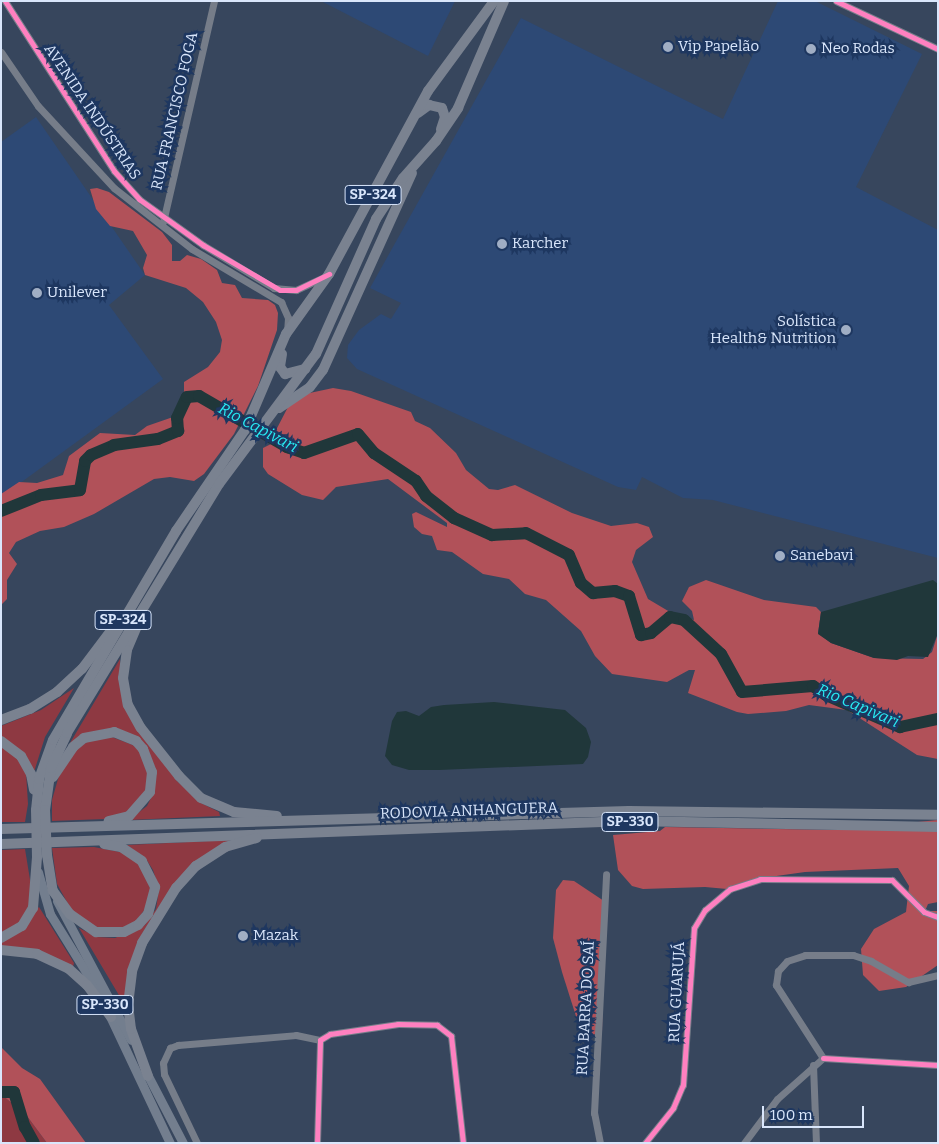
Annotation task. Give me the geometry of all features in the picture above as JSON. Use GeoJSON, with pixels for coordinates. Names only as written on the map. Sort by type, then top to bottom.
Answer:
{"type":"FeatureCollection","features":[{"type":"Feature","properties":{"kind":"highway","name":"SP-324"},"geometry":{"type":"LineString","coordinates":[[40,810],[36,799],[44,760],[53,740],[198,496],[237,442],[256,407],[286,334],[329,274],[428,91],[494,1]]}},
{"type":"Feature","properties":{"kind":"highway","name":"SP-324"},"geometry":{"type":"LineString","coordinates":[[40,810],[57,750],[219,484],[306,368],[324,338],[353,265],[376,220],[417,161],[436,141],[466,93],[504,1]]}},
{"type":"Feature","properties":{"kind":"highway"},"geometry":{"type":"LineString","coordinates":[[416,115],[429,105],[438,105],[444,111],[445,116],[436,141]]}},
{"type":"Feature","properties":{"kind":"highway"},"geometry":{"type":"LineString","coordinates":[[273,413],[310,386],[323,370],[417,161]]}},
{"type":"Feature","properties":{"kind":"highway"},"geometry":{"type":"LineString","coordinates":[[286,334],[280,363],[281,370],[290,375],[306,368]]}},
{"type":"Feature","properties":{"kind":"highway"},"geometry":{"type":"LineString","coordinates":[[1,720],[39,704],[70,682],[148,578]]}},
{"type":"Feature","properties":{"kind":"highway"},"geometry":{"type":"LineString","coordinates":[[155,587],[127,650],[123,668],[126,699],[141,728],[185,784],[212,804],[242,813],[328,819]]}},
{"type":"Feature","properties":{"kind":"highway"},"geometry":{"type":"LineString","coordinates":[[46,791],[64,758],[84,738],[114,732],[136,741],[143,749],[152,772],[152,784],[142,805],[122,819],[70,827]]}},
{"type":"Feature","properties":{"kind":"highway"},"geometry":{"type":"LineString","coordinates":[[1,742],[21,756],[31,774],[36,799]]}},
{"type":"Feature","properties":{"kind":"highway"},"geometry":{"type":"LineString","coordinates":[[40,810],[42,856]]}},
{"type":"Feature","properties":{"kind":"highway","name":"RODOVIA ANHANGUERA"},"geometry":{"type":"LineString","coordinates":[[1,829],[629,811],[938,815]]}},
{"type":"Feature","properties":{"kind":"highway","name":"RODOVIA ANHANGUERA"},"geometry":{"type":"LineString","coordinates":[[1,844],[323,830],[629,822],[938,827]]}},
{"type":"Feature","properties":{"kind":"highway"},"geometry":{"type":"LineString","coordinates":[[148,1076],[131,1030],[129,988],[142,942],[176,888],[196,866],[225,848],[250,839],[323,830]]}},
{"type":"Feature","properties":{"kind":"highway"},"geometry":{"type":"LineString","coordinates":[[54,892],[81,924],[105,935],[130,930],[143,921],[152,906],[155,887],[142,860],[121,847],[76,840]]}},
{"type":"Feature","properties":{"kind":"highway","name":"SP-330"},"geometry":{"type":"LineString","coordinates":[[38,869],[42,856]]}},
{"type":"Feature","properties":{"kind":"highway","name":"SP-330"},"geometry":{"type":"LineString","coordinates":[[42,856],[54,892]]}},
{"type":"Feature","properties":{"kind":"highway"},"geometry":{"type":"LineString","coordinates":[[1,938],[22,926],[28,917],[36,894],[38,869]]}},
{"type":"Feature","properties":{"kind":"highway"},"geometry":{"type":"LineString","coordinates":[[1,950],[37,954],[69,969],[87,985],[111,1017]]}},
{"type":"Feature","properties":{"kind":"main road","name":"SP-330"},"geometry":{"type":"LineString","coordinates":[[38,869],[50,914],[111,1017],[170,1143]]}},
{"type":"Feature","properties":{"kind":"main road","name":"SP-330"},"geometry":{"type":"LineString","coordinates":[[54,892],[183,1143]]}},
{"type":"Feature","properties":{"kind":"street","name":"AVENIDA INDÚSTRIAS"},"geometry":{"type":"LineString","coordinates":[[5,1],[124,186],[164,218],[221,256],[280,290],[296,290],[329,274]]}},
{"type":"Feature","properties":{"kind":"street","name":"RUA FRANCISCO FOGA"},"geometry":{"type":"LineString","coordinates":[[162,227],[214,1]]}},
{"type":"Feature","properties":{"kind":"street"},"geometry":{"type":"LineString","coordinates":[[836,1],[938,49]]}},
{"type":"Feature","properties":{"kind":"street","name":"AVENIDA INDÚSTRIAS"},"geometry":{"type":"LineString","coordinates":[[1,52],[38,106],[114,188],[162,227],[281,302],[288,318],[286,334]]}},
{"type":"Feature","properties":{"kind":"street","name":"RUA BARRA DO SAÍ"},"geometry":{"type":"LineString","coordinates":[[600,1143],[594,1114],[606,874]]}},
{"type":"Feature","properties":{"kind":"street","name":"RUA GUARUJÁ"},"geometry":{"type":"LineString","coordinates":[[645,1143],[674,1108],[683,1085],[694,928],[705,910],[730,889],[760,879],[892,880],[924,912],[938,916]]}},
{"type":"Feature","properties":{"kind":"street"},"geometry":{"type":"LineString","coordinates":[[822,1058],[776,985],[778,972],[787,961],[805,955],[853,955],[872,961],[908,982],[938,975]]}},
{"type":"Feature","properties":{"kind":"street"},"geometry":{"type":"LineString","coordinates":[[197,1143],[164,1074],[163,1063],[170,1048],[178,1045],[296,1035],[320,1040],[330,1034],[398,1024],[443,1027],[451,1036],[463,1143]]}},
{"type":"Feature","properties":{"kind":"street"},"geometry":{"type":"LineString","coordinates":[[316,1143],[320,1040]]}},
{"type":"Feature","properties":{"kind":"street"},"geometry":{"type":"LineString","coordinates":[[744,1143],[778,1099],[812,1065],[822,1058],[938,1065]]}},
{"type":"Feature","properties":{"kind":"street"},"geometry":{"type":"LineString","coordinates":[[812,1065],[816,1143]]}},
{"type":"Feature","properties":{"kind":"shaded area"},"geometry":{"type":"Polygon","coordinates":[[[321,1],[455,1],[428,56],[321,1]]]}},
{"type":"Feature","properties":{"kind":"shaded area"},"geometry":{"type":"Polygon","coordinates":[[[778,1],[815,1],[922,54],[856,187],[938,230],[938,558],[713,500],[683,498],[642,477],[636,490],[618,487],[357,369],[347,358],[348,345],[359,330],[381,314],[391,319],[401,303],[370,288],[521,18],[723,119],[778,1]]]}},
{"type":"Feature","properties":{"kind":"shaded area"},"geometry":{"type":"Polygon","coordinates":[[[36,117],[145,275],[109,305],[163,379],[1,497],[1,142],[36,117]]]}},
{"type":"Feature","properties":{"kind":"shaded area"},"geometry":{"type":"Polygon","coordinates":[[[97,188],[109,192],[162,232],[172,245],[172,261],[180,261],[187,255],[201,259],[217,270],[222,283],[235,285],[242,298],[268,300],[275,305],[278,313],[277,330],[258,386],[234,434],[204,474],[194,481],[170,477],[154,479],[94,514],[64,527],[40,531],[16,542],[9,553],[17,564],[7,580],[7,599],[1,605],[1,494],[19,482],[37,483],[63,475],[69,456],[100,433],[135,435],[147,426],[173,417],[184,400],[184,382],[208,367],[220,352],[222,340],[216,322],[203,302],[186,288],[145,275],[143,268],[147,255],[133,231],[110,226],[96,209],[90,189],[97,188]]]}},
{"type":"Feature","properties":{"kind":"shaded area"},"geometry":{"type":"Polygon","coordinates":[[[333,388],[351,391],[411,412],[415,421],[430,428],[456,453],[466,470],[489,489],[498,490],[515,485],[572,513],[611,526],[637,523],[649,527],[653,537],[636,550],[632,562],[648,599],[675,615],[694,620],[692,611],[682,601],[689,587],[706,580],[764,600],[816,607],[821,612],[818,633],[831,643],[874,658],[923,659],[932,652],[938,633],[938,759],[917,755],[847,710],[809,705],[786,711],[748,714],[737,712],[688,693],[695,670],[689,670],[667,682],[612,674],[595,656],[581,631],[546,600],[525,594],[509,579],[483,574],[452,552],[437,550],[432,536],[422,534],[414,527],[412,514],[416,512],[447,527],[447,523],[388,479],[336,487],[323,500],[302,495],[268,474],[263,467],[263,448],[271,444],[285,447],[275,432],[288,407],[305,394],[333,388]]]}},
{"type":"Feature","properties":{"kind":"shaded area"},"geometry":{"type":"Polygon","coordinates":[[[933,580],[938,584],[938,633],[928,657],[908,656],[897,660],[874,658],[831,643],[818,634],[821,612],[933,580]]]}},
{"type":"Feature","properties":{"kind":"shaded area"},"geometry":{"type":"Polygon","coordinates":[[[120,659],[122,696],[176,780],[201,803],[219,812],[220,816],[129,820],[147,806],[155,790],[154,764],[144,746],[104,729],[70,743],[120,659]]]}},
{"type":"Feature","properties":{"kind":"shaded area"},"geometry":{"type":"Polygon","coordinates":[[[74,688],[45,737],[34,772],[1,738],[1,726],[41,710],[74,688]]]}},
{"type":"Feature","properties":{"kind":"shaded area"},"geometry":{"type":"Polygon","coordinates":[[[494,702],[565,710],[586,728],[591,742],[588,757],[583,764],[409,770],[392,765],[385,756],[392,721],[397,712],[406,711],[419,716],[431,707],[494,702]]]}},
{"type":"Feature","properties":{"kind":"shaded area"},"geometry":{"type":"Polygon","coordinates":[[[109,736],[133,745],[140,751],[148,768],[146,793],[131,809],[123,814],[105,819],[52,821],[52,800],[60,772],[75,750],[90,740],[109,736]]]}},
{"type":"Feature","properties":{"kind":"shaded area"},"geometry":{"type":"Polygon","coordinates":[[[1,745],[17,756],[26,772],[28,804],[25,822],[1,822],[1,745]]]}},
{"type":"Feature","properties":{"kind":"shaded area"},"geometry":{"type":"Polygon","coordinates":[[[938,820],[938,902],[928,904],[925,911],[938,911],[938,965],[906,987],[879,991],[863,975],[861,949],[874,929],[906,912],[909,886],[898,868],[805,872],[762,878],[727,889],[705,887],[643,889],[632,886],[618,870],[613,835],[660,831],[665,827],[837,830],[938,820]]]}},
{"type":"Feature","properties":{"kind":"shaded area"},"geometry":{"type":"Polygon","coordinates":[[[230,840],[208,853],[160,905],[142,934],[123,1002],[79,928],[97,937],[115,938],[145,925],[156,909],[159,889],[153,870],[146,859],[127,845],[230,840]]]}},
{"type":"Feature","properties":{"kind":"shaded area"},"geometry":{"type":"Polygon","coordinates":[[[94,847],[125,853],[142,866],[151,891],[146,908],[136,921],[121,929],[96,928],[72,911],[57,884],[52,848],[94,847]]]}},
{"type":"Feature","properties":{"kind":"shaded area"},"geometry":{"type":"Polygon","coordinates":[[[25,849],[33,898],[19,925],[1,934],[1,850],[25,849]]]}},
{"type":"Feature","properties":{"kind":"shaded area"},"geometry":{"type":"Polygon","coordinates":[[[563,880],[574,881],[604,901],[602,1033],[590,1035],[580,1029],[553,938],[556,890],[563,880]]]}},
{"type":"Feature","properties":{"kind":"shaded area"},"geometry":{"type":"Polygon","coordinates":[[[39,907],[74,963],[73,967],[38,951],[1,946],[1,941],[39,907]]]}},
{"type":"Feature","properties":{"kind":"shaded area"},"geometry":{"type":"Polygon","coordinates":[[[1,1047],[22,1068],[40,1079],[86,1143],[47,1143],[27,1116],[1,1094],[1,1047]]]}},
{"type":"Feature","properties":{"kind":"shaded area"},"geometry":{"type":"Polygon","coordinates":[[[1,1094],[27,1116],[47,1143],[1,1143],[1,1094]]]}},
{"type":"Feature","properties":{"kind":"waterway","name":"Rio Capivari"},"geometry":{"type":"LineString","coordinates":[[1,511],[41,495],[80,490],[85,461],[91,455],[114,445],[158,439],[178,431],[177,418],[187,397],[199,396],[287,447],[304,453],[358,434],[374,453],[416,481],[426,496],[454,518],[492,535],[526,533],[569,555],[581,583],[593,593],[615,591],[629,596],[641,635],[651,633],[670,617],[684,620],[721,654],[742,692],[813,686],[826,695],[900,727],[938,719]]}},
{"type":"Feature","properties":{"kind":"waterway","name":"Rio Capivari"},"geometry":{"type":"LineString","coordinates":[[1,1092],[14,1092],[25,1127],[34,1143]]}},
{"type":"Feature","properties":{"kind":"cycle path"},"geometry":{"type":"LineString","coordinates":[[5,1],[114,171],[139,199],[203,245],[280,290],[296,290],[329,274]]}},
{"type":"Feature","properties":{"kind":"cycle path"},"geometry":{"type":"LineString","coordinates":[[836,1],[938,49]]}},
{"type":"Feature","properties":{"kind":"cycle path"},"geometry":{"type":"LineString","coordinates":[[645,1143],[673,1108],[683,1085],[694,928],[705,910],[730,889],[760,879],[892,880],[924,912],[938,917]]}},
{"type":"Feature","properties":{"kind":"cycle path"},"geometry":{"type":"LineString","coordinates":[[317,1143],[320,1040],[330,1034],[398,1024],[437,1025],[451,1036],[463,1143]]}},
{"type":"Feature","properties":{"kind":"cycle path"},"geometry":{"type":"LineString","coordinates":[[823,1058],[938,1065]]}},
{"type":"Feature","properties":{"kind":"place","name":"Vip Papelão"},"geometry":{"type":"Point","coordinates":[668,47]}},
{"type":"Feature","properties":{"kind":"place","name":"Neo Rodas"},"geometry":{"type":"Point","coordinates":[811,49]}},
{"type":"Feature","properties":{"kind":"place","name":"Karcher"},"geometry":{"type":"Point","coordinates":[502,244]}},
{"type":"Feature","properties":{"kind":"place","name":"Unilever"},"geometry":{"type":"Point","coordinates":[37,293]}},
{"type":"Feature","properties":{"kind":"place","name":"Solística Health& Nutrition"},"geometry":{"type":"Point","coordinates":[846,330]}},
{"type":"Feature","properties":{"kind":"place","name":"Sanebavi"},"geometry":{"type":"Point","coordinates":[780,556]}},
{"type":"Feature","properties":{"kind":"place","name":"Mazak"},"geometry":{"type":"Point","coordinates":[243,936]}}]}
